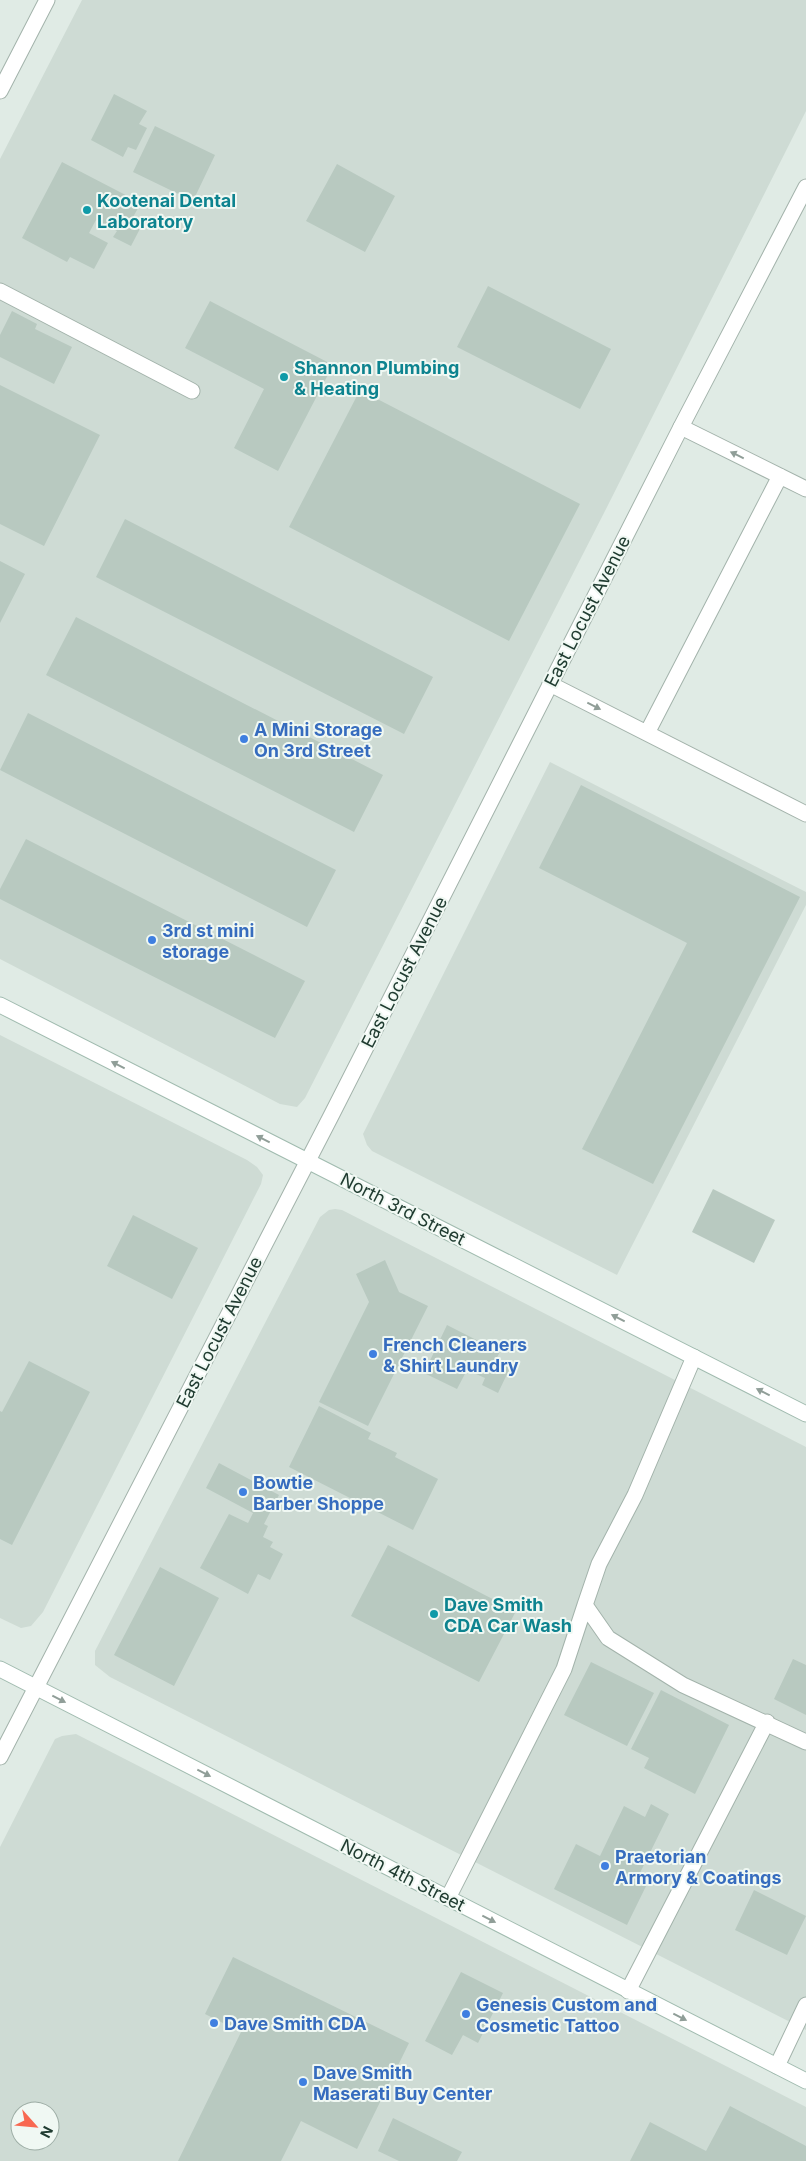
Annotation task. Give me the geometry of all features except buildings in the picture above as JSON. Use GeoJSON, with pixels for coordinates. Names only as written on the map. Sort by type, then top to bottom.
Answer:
{"type":"FeatureCollection","features":[{"type":"Feature","properties":{"kind":"street"},"geometry":{"type":"LineString","coordinates":[[0,91],[47,0]]}},
{"type":"Feature","properties":{"kind":"street","name":"East Locust Avenue"},"geometry":{"type":"LineString","coordinates":[[0,1757],[681,427],[806,187]]}},
{"type":"Feature","properties":{"kind":"street"},"geometry":{"type":"LineString","coordinates":[[0,290],[192,391]]}},
{"type":"Feature","properties":{"kind":"street"},"geometry":{"type":"LineString","coordinates":[[681,427],[806,489]]}},
{"type":"Feature","properties":{"kind":"street"},"geometry":{"type":"LineString","coordinates":[[647,733],[780,476]]}},
{"type":"Feature","properties":{"kind":"street"},"geometry":{"type":"LineString","coordinates":[[550,684],[806,814]]}},
{"type":"Feature","properties":{"kind":"street","name":"North 3rd Street"},"geometry":{"type":"LineString","coordinates":[[0,1005],[806,1414]]}},
{"type":"Feature","properties":{"kind":"street"},"geometry":{"type":"LineString","coordinates":[[448,1898],[564,1669],[599,1564],[635,1495],[694,1357]]}},
{"type":"Feature","properties":{"kind":"street"},"geometry":{"type":"LineString","coordinates":[[584,1605],[608,1638],[683,1685],[767,1722],[806,1742]]}},
{"type":"Feature","properties":{"kind":"street","name":"North 4th Street"},"geometry":{"type":"LineString","coordinates":[[0,1669],[806,2081]]}},
{"type":"Feature","properties":{"kind":"street"},"geometry":{"type":"LineString","coordinates":[[628,1991],[767,1722]]}},
{"type":"Feature","properties":{"kind":"street"},"geometry":{"type":"LineString","coordinates":[[777,2066],[806,2005]]}},
{"type":"Feature","properties":{"kind":"shaded area"},"geometry":{"type":"Polygon","coordinates":[[[82,0],[806,0],[806,111],[606,509],[305,1098],[297,1107],[280,1104],[0,959],[0,159],[82,0]]]}},
{"type":"Feature","properties":{"kind":"shaded area"},"geometry":{"type":"Polygon","coordinates":[[[550,762],[806,892],[806,905],[617,1275],[372,1151],[367,1145],[363,1134],[550,762]]]}},
{"type":"Feature","properties":{"kind":"shaded area"},"geometry":{"type":"Polygon","coordinates":[[[0,1035],[247,1160],[257,1167],[263,1175],[261,1184],[43,1612],[31,1626],[21,1628],[0,1618],[0,1035]]]}},
{"type":"Feature","properties":{"kind":"shaded area"},"geometry":{"type":"Polygon","coordinates":[[[329,1210],[342,1210],[806,1447],[806,2030],[110,1677],[95,1665],[95,1651],[320,1217],[329,1210]]]}},
{"type":"Feature","properties":{"kind":"shaded area","name":"Dave Smith CDA"},"geometry":{"type":"Polygon","coordinates":[[[76,1734],[806,2107],[806,2161],[0,2161],[0,1847],[55,1739],[76,1734]]]}},
{"type":"Feature","properties":{"kind":"place","name":"Kootenai Dental Laboratory"},"geometry":{"type":"Point","coordinates":[87,210]}},
{"type":"Feature","properties":{"kind":"place","name":"Shannon Plumbing & Heating"},"geometry":{"type":"Point","coordinates":[284,377]}},
{"type":"Feature","properties":{"kind":"place","name":"A Mini Storage On 3rd Street"},"geometry":{"type":"Point","coordinates":[244,739]}},
{"type":"Feature","properties":{"kind":"place","name":"3rd st mini storage"},"geometry":{"type":"Point","coordinates":[152,940]}},
{"type":"Feature","properties":{"kind":"place","name":"French Cleaners & Shirt Laundry"},"geometry":{"type":"Point","coordinates":[373,1354]}},
{"type":"Feature","properties":{"kind":"place","name":"Bowtie Barber Shoppe"},"geometry":{"type":"Point","coordinates":[243,1492]}},
{"type":"Feature","properties":{"kind":"place","name":"Dave Smith CDA Car Wash"},"geometry":{"type":"Point","coordinates":[434,1614]}},
{"type":"Feature","properties":{"kind":"place","name":"Praetorian Armory & Coatings"},"geometry":{"type":"Point","coordinates":[605,1866]}},
{"type":"Feature","properties":{"kind":"place","name":"Genesis Custom and Cosmetic Tattoo"},"geometry":{"type":"Point","coordinates":[466,2014]}},
{"type":"Feature","properties":{"kind":"place","name":"Dave Smith CDA"},"geometry":{"type":"Point","coordinates":[214,2023]}},
{"type":"Feature","properties":{"kind":"place","name":"Dave Smith Maserati Buy Center"},"geometry":{"type":"Point","coordinates":[303,2082]}}]}
